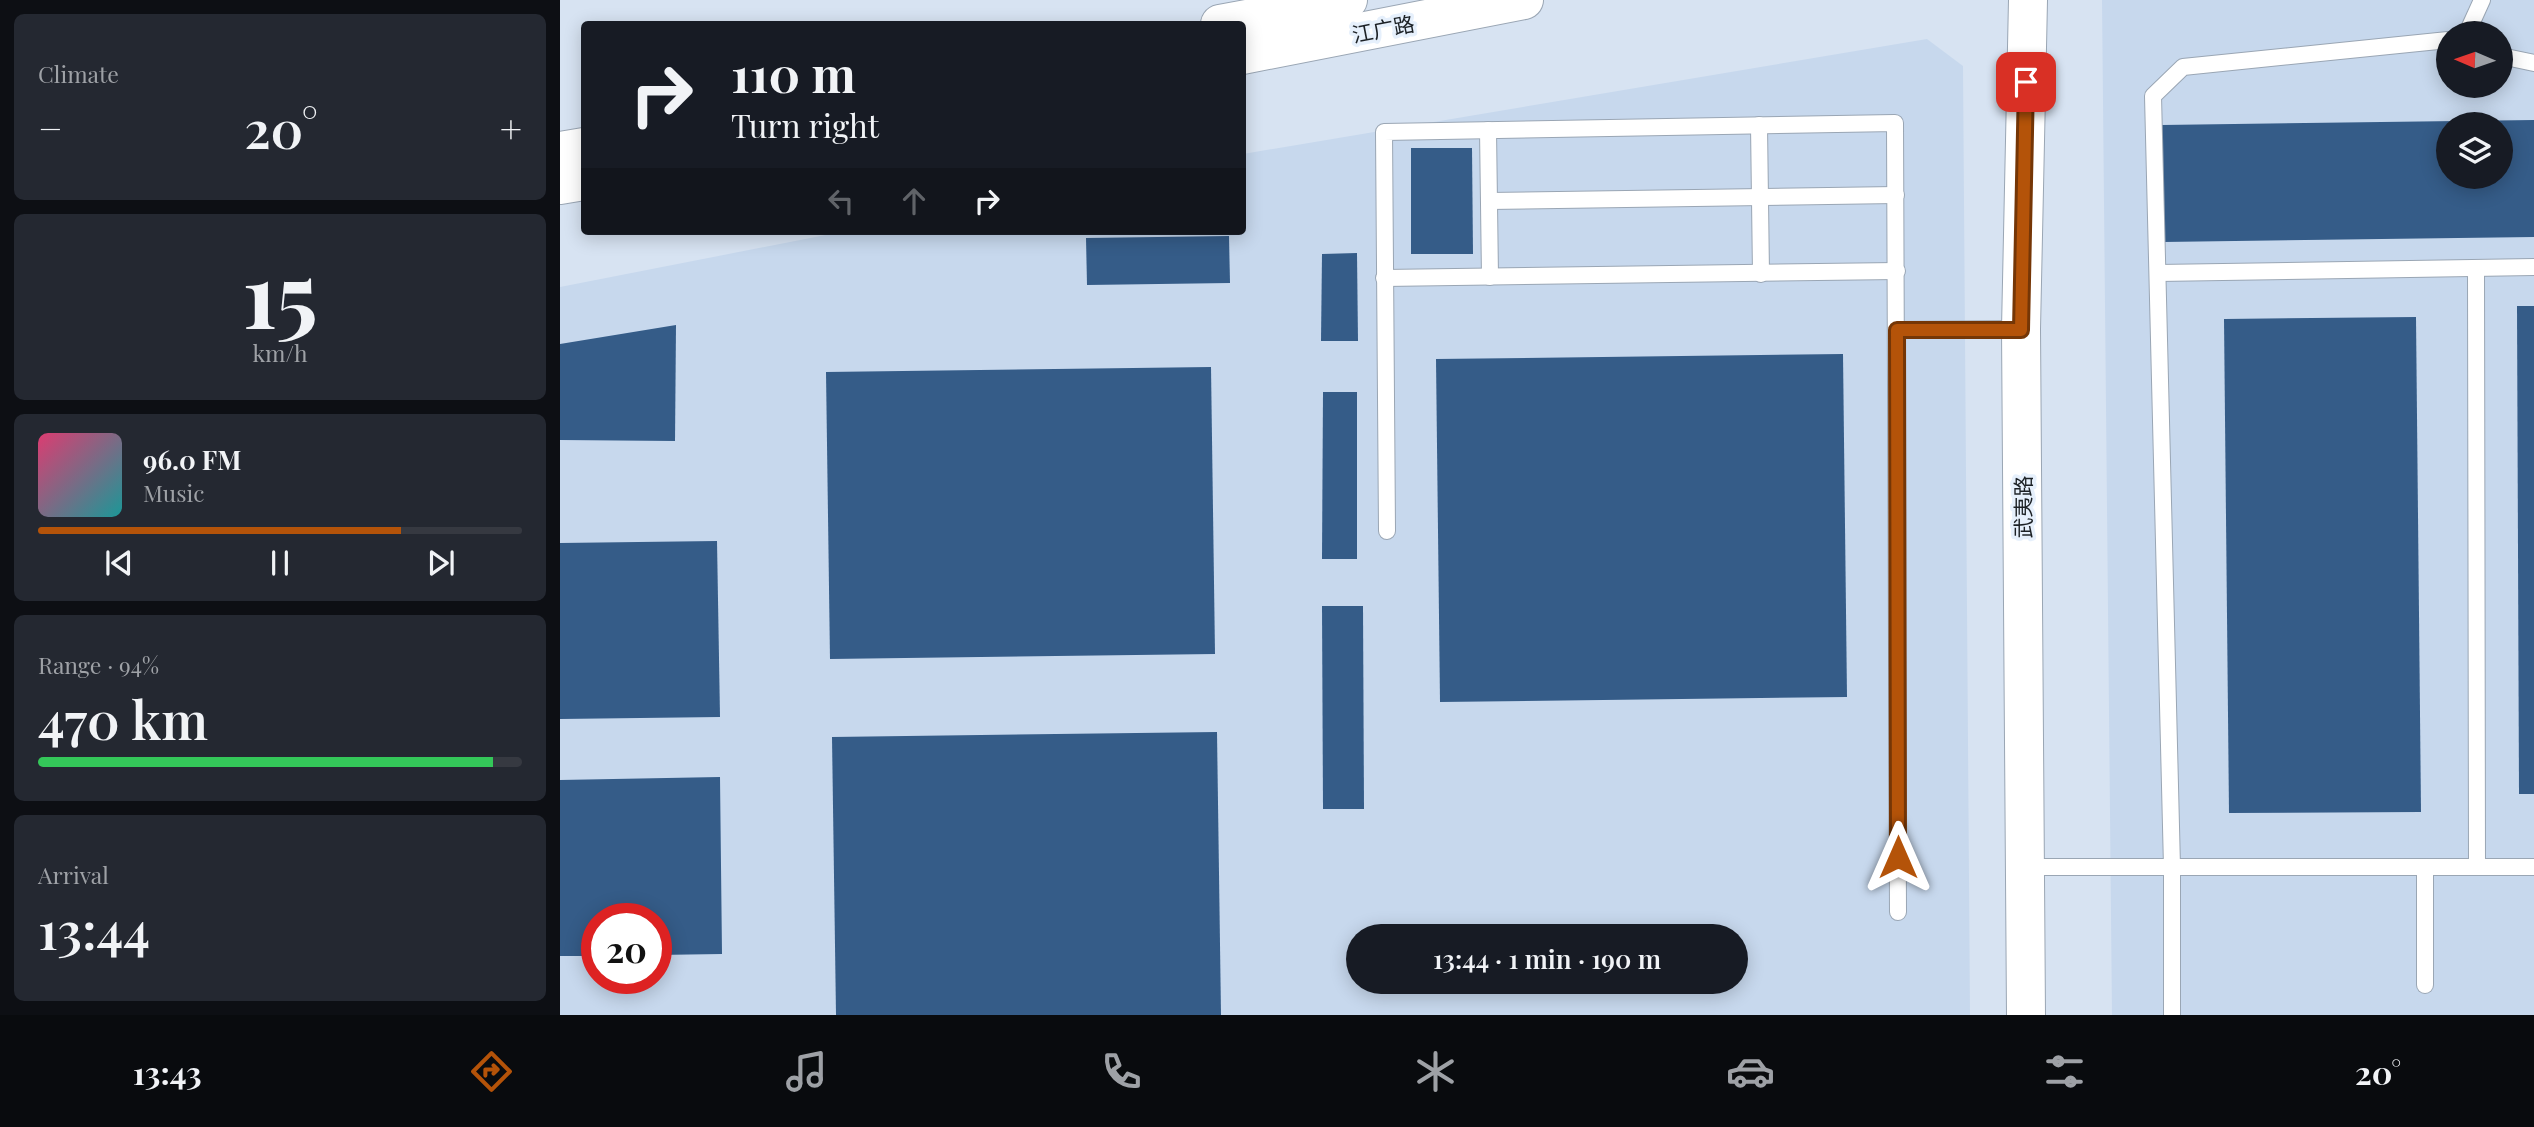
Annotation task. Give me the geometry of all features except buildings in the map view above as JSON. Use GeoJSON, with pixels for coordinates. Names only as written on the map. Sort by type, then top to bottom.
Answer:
{"type":"FeatureCollection","features":[{"type":"Feature","properties":{"kind":"street","name":"江广路"},"geometry":{"type":"LineString","coordinates":[[1236,21],[1348,0]]}},
{"type":"Feature","properties":{"kind":"street","name":"江广路"},"geometry":{"type":"LineString","coordinates":[[1246,54],[1524,0]]}},
{"type":"Feature","properties":{"kind":"street","name":"武夷路"},"geometry":{"type":"LineString","coordinates":[[2026,1015],[2021,330],[2028,0]]}},
{"type":"Feature","properties":{"kind":"street"},"geometry":{"type":"LineString","coordinates":[[560,151],[581,148]]}},
{"type":"Feature","properties":{"kind":"street"},"geometry":{"type":"LineString","coordinates":[[560,186],[581,182]]}},
{"type":"Feature","properties":{"kind":"lane"},"geometry":{"type":"LineString","coordinates":[[2472,21],[2482,0]]}},
{"type":"Feature","properties":{"kind":"lane"},"geometry":{"type":"LineString","coordinates":[[2172,1015],[2172,867],[2153,96],[2183,67],[2436,41]]}},
{"type":"Feature","properties":{"kind":"lane"},"geometry":{"type":"LineString","coordinates":[[2513,59],[2534,64]]}},
{"type":"Feature","properties":{"kind":"lane"},"geometry":{"type":"LineString","coordinates":[[1387,531],[1384,132],[1895,123],[1898,912]]}},
{"type":"Feature","properties":{"kind":"lane"},"geometry":{"type":"LineString","coordinates":[[1759,125],[1761,274]]}},
{"type":"Feature","properties":{"kind":"lane"},"geometry":{"type":"LineString","coordinates":[[1488,130],[1489,277]]}},
{"type":"Feature","properties":{"kind":"lane"},"geometry":{"type":"LineString","coordinates":[[1489,201],[1896,195]]}},
{"type":"Feature","properties":{"kind":"lane"},"geometry":{"type":"LineString","coordinates":[[2158,273],[2534,267]]}},
{"type":"Feature","properties":{"kind":"lane"},"geometry":{"type":"LineString","coordinates":[[2476,268],[2477,867]]}},
{"type":"Feature","properties":{"kind":"lane"},"geometry":{"type":"LineString","coordinates":[[1384,278],[1897,271]]}},
{"type":"Feature","properties":{"kind":"lane"},"geometry":{"type":"LineString","coordinates":[[1897,330],[2021,330]]}},
{"type":"Feature","properties":{"kind":"lane"},"geometry":{"type":"LineString","coordinates":[[2025,867],[2534,867]]}},
{"type":"Feature","properties":{"kind":"lane"},"geometry":{"type":"LineString","coordinates":[[2425,867],[2425,985]]}},
{"type":"Feature","properties":{"kind":"shaded area"},"geometry":{"type":"Polygon","coordinates":[[[2102,0],[2534,0],[2534,1015],[2112,1015],[2102,0]]]}},
{"type":"Feature","properties":{"kind":"shaded area"},"geometry":{"type":"Polygon","coordinates":[[[1927,39],[1963,66],[1970,1015],[560,1015],[560,287],[826,235],[1246,235],[1246,153],[1927,39]]]}},
{"type":"Feature","properties":{"kind":"route"},"geometry":{"type":"LineString","coordinates":[[1898,857],[1897,330],[2021,330],[2026,82]]}}]}
